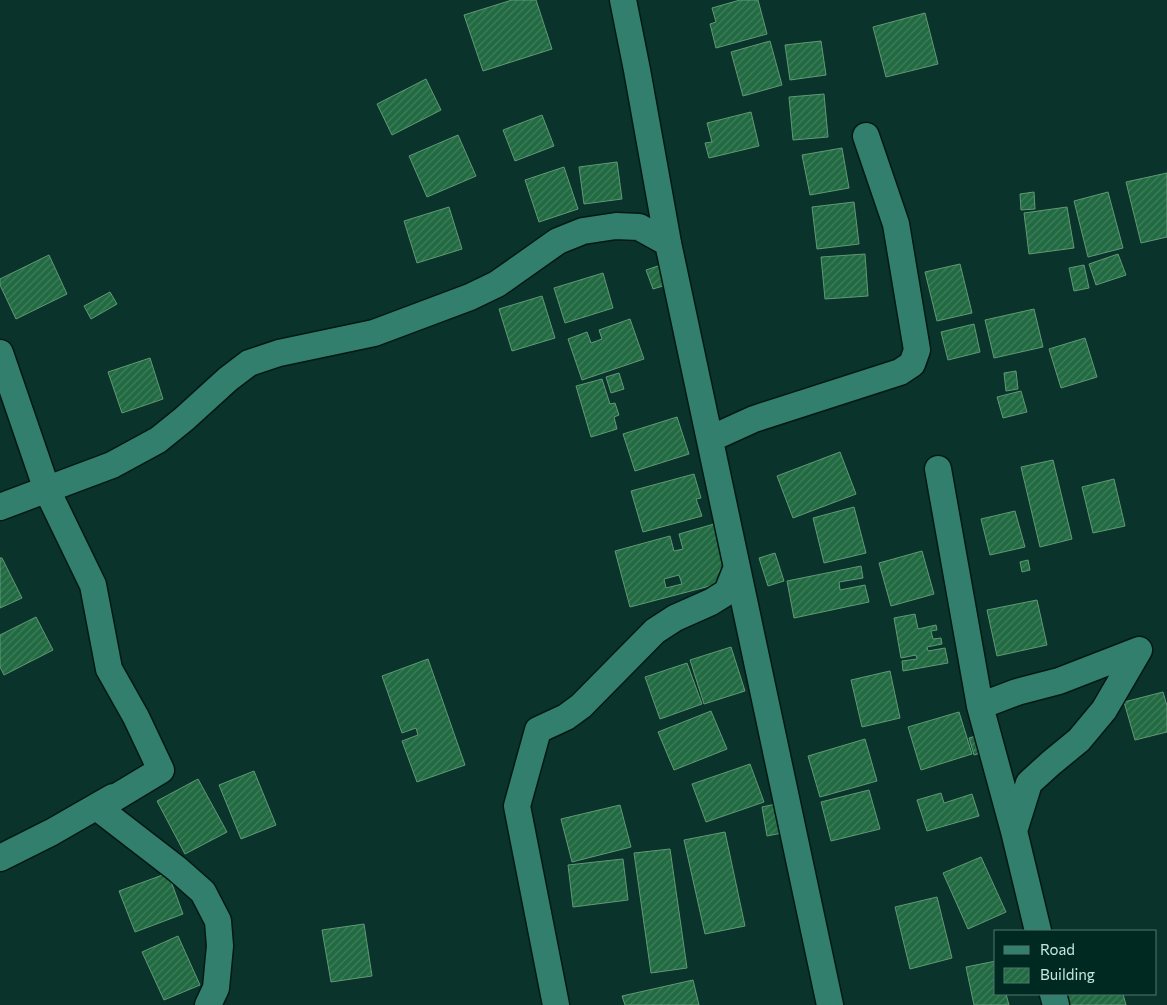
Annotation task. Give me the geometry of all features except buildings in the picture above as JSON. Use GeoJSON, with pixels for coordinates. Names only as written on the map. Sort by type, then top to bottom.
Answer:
{"type":"FeatureCollection","features":[{"type":"Feature","properties":{"kind":"street"},"geometry":{"type":"LineString","coordinates":[[623,0],[668,243],[830,1005]]}},
{"type":"Feature","properties":{"kind":"street"},"geometry":{"type":"LineString","coordinates":[[710,439],[754,419],[900,372],[912,364],[917,350],[896,224],[866,136]]}},
{"type":"Feature","properties":{"kind":"street"},"geometry":{"type":"LineString","coordinates":[[0,507],[112,465],[158,440],[249,363],[279,353],[374,333],[470,297],[497,284],[558,241],[583,231],[616,226],[639,226],[668,243]]}},
{"type":"Feature","properties":{"kind":"street"},"geometry":{"type":"LineString","coordinates":[[0,353],[47,490],[92,585],[109,669],[136,717],[161,770]]}},
{"type":"Feature","properties":{"kind":"street"},"geometry":{"type":"LineString","coordinates":[[938,470],[980,706],[1014,831],[1038,930]]}},
{"type":"Feature","properties":{"kind":"street"},"geometry":{"type":"LineString","coordinates":[[556,1005],[517,806],[538,730],[566,717],[581,706],[655,631],[675,618],[711,602],[727,592],[737,568]]}},
{"type":"Feature","properties":{"kind":"street"},"geometry":{"type":"LineString","coordinates":[[980,706],[1017,692],[1059,681],[1139,650],[1104,710],[1078,740],[1030,783],[1014,831]]}},
{"type":"Feature","properties":{"kind":"street"},"geometry":{"type":"LineString","coordinates":[[0,858],[52,832],[161,770]]}},
{"type":"Feature","properties":{"kind":"street"},"geometry":{"type":"LineString","coordinates":[[161,770],[98,808],[177,869],[203,892],[218,921],[220,946],[216,988],[208,1005]]}}]}
